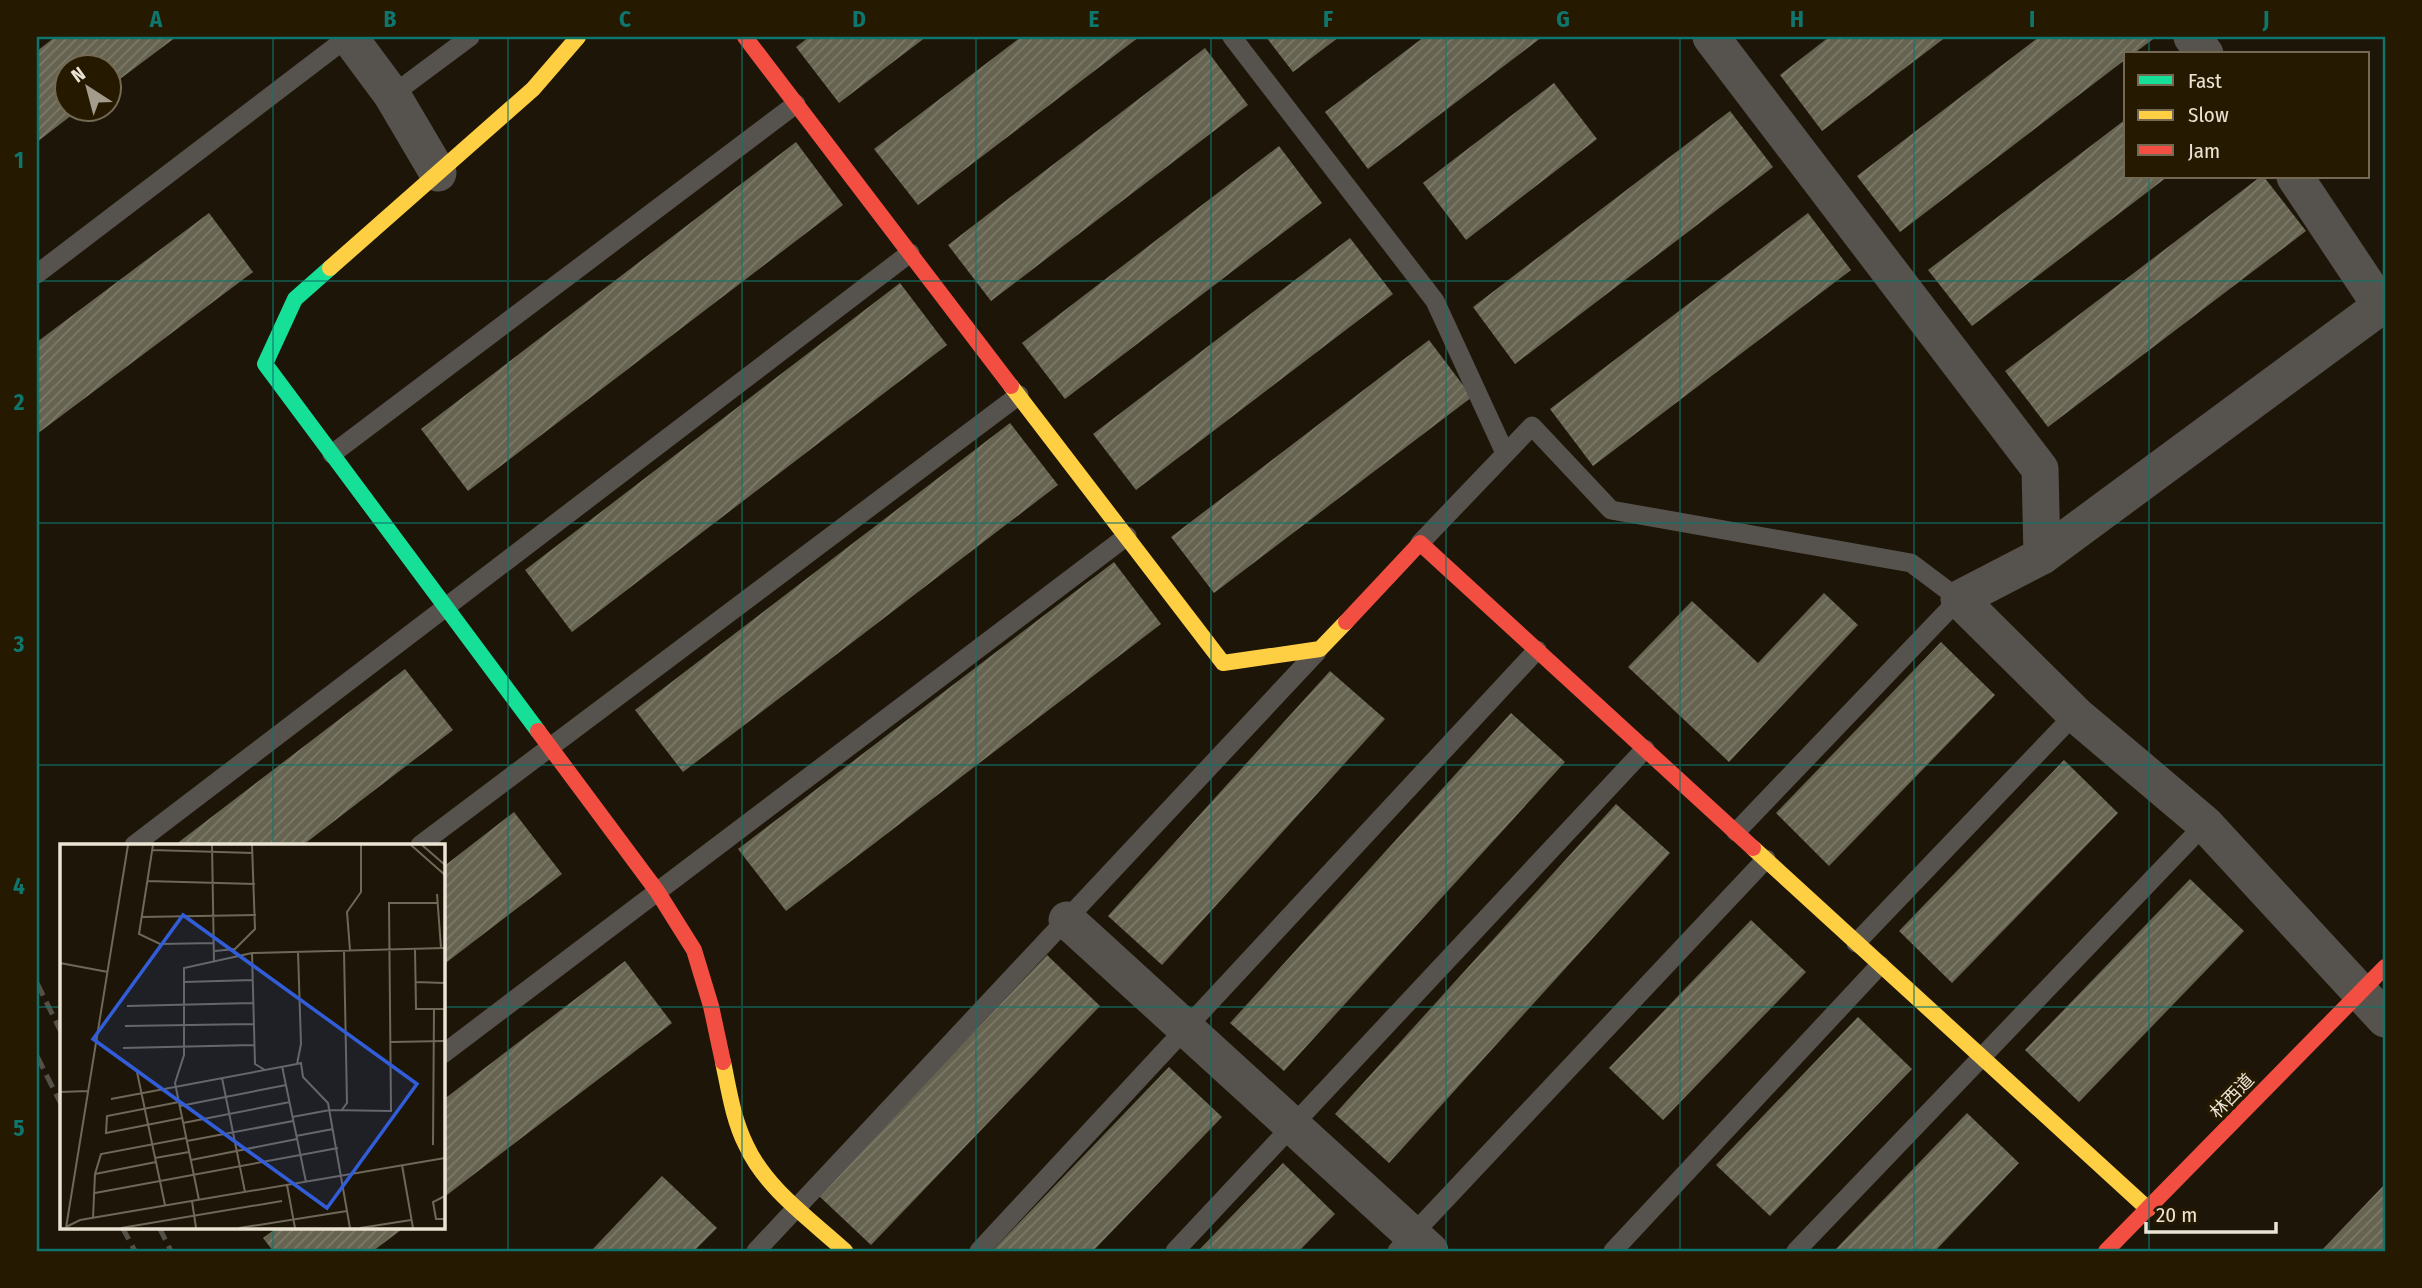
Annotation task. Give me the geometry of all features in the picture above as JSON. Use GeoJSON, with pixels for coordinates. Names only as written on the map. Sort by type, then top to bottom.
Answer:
{"type":"FeatureCollection","features":[{"type":"Feature","properties":{"kind":"street"},"geometry":{"type":"LineString","coordinates":[[348,37],[392,94],[438,173]]}},
{"type":"Feature","properties":{"kind":"street"},"geometry":{"type":"LineString","coordinates":[[578,37],[533,89],[295,299],[265,364],[657,891],[694,950],[711,1006],[734,1113],[747,1146],[769,1183],[845,1251]]}},
{"type":"Feature","properties":{"kind":"street"},"geometry":{"type":"LineString","coordinates":[[745,37],[1223,663],[1320,649],[1420,543],[2148,1209]]}},
{"type":"Feature","properties":{"kind":"street"},"geometry":{"type":"LineString","coordinates":[[1711,37],[2040,469],[2042,556]]}},
{"type":"Feature","properties":{"kind":"street"},"geometry":{"type":"LineString","coordinates":[[2192,37],[2203,52]]}},
{"type":"Feature","properties":{"kind":"street"},"geometry":{"type":"LineString","coordinates":[[2296,178],[2381,306],[2042,556],[1959,599],[2075,714],[2204,824],[2385,1019]]}},
{"type":"Feature","properties":{"kind":"street"},"geometry":{"type":"LineString","coordinates":[[1068,920],[1293,1126],[1413,1246]]}},
{"type":"Feature","properties":{"kind":"street","name":"林西道"},"geometry":{"type":"LineString","coordinates":[[2106,1251],[2385,967]]}},
{"type":"Feature","properties":{"kind":"lane"},"geometry":{"type":"LineString","coordinates":[[37,274],[348,37]]}},
{"type":"Feature","properties":{"kind":"lane"},"geometry":{"type":"LineString","coordinates":[[392,94],[470,37]]}},
{"type":"Feature","properties":{"kind":"lane"},"geometry":{"type":"LineString","coordinates":[[1232,37],[1435,301],[1505,453]]}},
{"type":"Feature","properties":{"kind":"lane"},"geometry":{"type":"LineString","coordinates":[[332,454],[796,104]]}},
{"type":"Feature","properties":{"kind":"lane"},"geometry":{"type":"LineString","coordinates":[[135,844],[911,253]]}},
{"type":"Feature","properties":{"kind":"lane"},"geometry":{"type":"LineString","coordinates":[[421,844],[1019,395]]}},
{"type":"Feature","properties":{"kind":"lane"},"geometry":{"type":"LineString","coordinates":[[1420,543],[1532,426],[1611,510],[1911,564],[1959,599],[1736,832]]}},
{"type":"Feature","properties":{"kind":"lane"},"geometry":{"type":"LineString","coordinates":[[444,1053],[1126,536]]}},
{"type":"Feature","properties":{"kind":"lane"},"geometry":{"type":"LineString","coordinates":[[756,1251],[1320,649]]}},
{"type":"Feature","properties":{"kind":"lane"},"geometry":{"type":"LineString","coordinates":[[979,1251],[1537,650]]}},
{"type":"Feature","properties":{"kind":"lane"},"geometry":{"type":"LineString","coordinates":[[1856,943],[2075,714]]}},
{"type":"Feature","properties":{"kind":"lane"},"geometry":{"type":"LineString","coordinates":[[1175,1251],[1645,749]]}},
{"type":"Feature","properties":{"kind":"lane"},"geometry":{"type":"LineString","coordinates":[[1797,1251],[2204,824]]}},
{"type":"Feature","properties":{"kind":"lane"},"geometry":{"type":"LineString","coordinates":[[1413,1246],[1766,859]]}},
{"type":"Feature","properties":{"kind":"lane"},"geometry":{"type":"LineString","coordinates":[[1613,1251],[1880,965]]}},
{"type":"Feature","properties":{"kind":"building"},"geometry":{"type":"Polygon","coordinates":[[[55,37],[176,37],[122,78],[122,52],[52,52],[52,122],[63,122],[37,142],[37,51],[55,37]]]}},
{"type":"Feature","properties":{"kind":"building"},"geometry":{"type":"Polygon","coordinates":[[[809,37],[926,37],[839,103],[796,47],[809,37]]]}},
{"type":"Feature","properties":{"kind":"building"},"geometry":{"type":"Polygon","coordinates":[[[1021,37],[1139,37],[918,205],[874,149],[1021,37]]]}},
{"type":"Feature","properties":{"kind":"building"},"geometry":{"type":"Polygon","coordinates":[[[1266,37],[1339,37],[1293,72],[1266,37]]]}},
{"type":"Feature","properties":{"kind":"building"},"geometry":{"type":"Polygon","coordinates":[[[1424,37],[1542,37],[1368,169],[1325,112],[1424,37]]]}},
{"type":"Feature","properties":{"kind":"building"},"geometry":{"type":"Polygon","coordinates":[[[1829,37],[1946,37],[1822,131],[1780,75],[1829,37]]]}},
{"type":"Feature","properties":{"kind":"building"},"geometry":{"type":"Polygon","coordinates":[[[2039,37],[2156,37],[2136,52],[2124,52],[2124,61],[1900,232],[1857,176],[2039,37]]]}},
{"type":"Feature","properties":{"kind":"building"},"geometry":{"type":"Polygon","coordinates":[[[1205,48],[1248,105],[991,301],[948,245],[1205,48]]]}},
{"type":"Feature","properties":{"kind":"building"},"geometry":{"type":"Polygon","coordinates":[[[1554,83],[1597,139],[1466,240],[1423,183],[1554,83]]]}},
{"type":"Feature","properties":{"kind":"building"},"geometry":{"type":"Polygon","coordinates":[[[1730,111],[1773,167],[1515,364],[1473,307],[1730,111]]]}},
{"type":"Feature","properties":{"kind":"building"},"geometry":{"type":"Polygon","coordinates":[[[2124,121],[2124,178],[2166,178],[1972,326],[1928,270],[2124,121]]]}},
{"type":"Feature","properties":{"kind":"building"},"geometry":{"type":"Polygon","coordinates":[[[796,142],[843,205],[468,491],[421,429],[796,142]]]}},
{"type":"Feature","properties":{"kind":"building"},"geometry":{"type":"Polygon","coordinates":[[[1279,146],[1322,203],[1065,399],[1022,343],[1279,146]]]}},
{"type":"Feature","properties":{"kind":"building"},"geometry":{"type":"Polygon","coordinates":[[[2259,178],[2265,178],[2306,231],[2048,427],[2005,371],[2259,178]]]}},
{"type":"Feature","properties":{"kind":"building"},"geometry":{"type":"Polygon","coordinates":[[[209,213],[253,272],[37,434],[37,342],[209,213]]]}},
{"type":"Feature","properties":{"kind":"building"},"geometry":{"type":"Polygon","coordinates":[[[1808,213],[1851,270],[1593,466],[1550,409],[1808,213]]]}},
{"type":"Feature","properties":{"kind":"building"},"geometry":{"type":"Polygon","coordinates":[[[1350,238],[1393,294],[1136,490],[1093,434],[1350,238]]]}},
{"type":"Feature","properties":{"kind":"building"},"geometry":{"type":"Polygon","coordinates":[[[900,283],[947,345],[572,632],[525,570],[900,283]]]}},
{"type":"Feature","properties":{"kind":"building"},"geometry":{"type":"Polygon","coordinates":[[[1429,340],[1472,397],[1214,593],[1171,537],[1429,340]]]}},
{"type":"Feature","properties":{"kind":"building"},"geometry":{"type":"Polygon","coordinates":[[[1010,423],[1058,485],[683,772],[635,710],[1010,423]]]}},
{"type":"Feature","properties":{"kind":"building"},"geometry":{"type":"Polygon","coordinates":[[[1114,562],[1161,624],[786,911],[738,849],[1114,562]]]}},
{"type":"Feature","properties":{"kind":"building"},"geometry":{"type":"Polygon","coordinates":[[[1824,593],[1858,625],[1729,762],[1628,667],[1692,601],[1758,663],[1824,593]]]}},
{"type":"Feature","properties":{"kind":"building"},"geometry":{"type":"Polygon","coordinates":[[[1941,642],[1995,695],[1829,866],[1776,813],[1941,642]]]}},
{"type":"Feature","properties":{"kind":"building"},"geometry":{"type":"Polygon","coordinates":[[[405,669],[453,730],[304,844],[176,844],[405,669]]]}},
{"type":"Feature","properties":{"kind":"building"},"geometry":{"type":"Polygon","coordinates":[[[1330,671],[1385,719],[1162,965],[1108,916],[1330,671]]]}},
{"type":"Feature","properties":{"kind":"building"},"geometry":{"type":"Polygon","coordinates":[[[1511,713],[1565,762],[1284,1071],[1230,1023],[1511,713]]]}},
{"type":"Feature","properties":{"kind":"building"},"geometry":{"type":"Polygon","coordinates":[[[2064,760],[2118,813],[1952,983],[1899,931],[2064,760]]]}},
{"type":"Feature","properties":{"kind":"building"},"geometry":{"type":"Polygon","coordinates":[[[1616,804],[1670,853],[1389,1163],[1335,1114],[1616,804]]]}},
{"type":"Feature","properties":{"kind":"building"},"geometry":{"type":"Polygon","coordinates":[[[514,812],[562,874],[444,964],[444,866],[514,812]]]}},
{"type":"Feature","properties":{"kind":"building"},"geometry":{"type":"Polygon","coordinates":[[[2190,879],[2244,931],[2079,1102],[2025,1050],[2190,879]]]}},
{"type":"Feature","properties":{"kind":"building"},"geometry":{"type":"Polygon","coordinates":[[[1751,920],[1806,972],[1663,1120],[1609,1068],[1751,920]]]}},
{"type":"Feature","properties":{"kind":"building"},"geometry":{"type":"Polygon","coordinates":[[[1047,955],[1100,1006],[871,1245],[818,1195],[1047,955]]]}},
{"type":"Feature","properties":{"kind":"building"},"geometry":{"type":"Polygon","coordinates":[[[625,961],[672,1023],[444,1197],[444,1099],[625,961]]]}},
{"type":"Feature","properties":{"kind":"building"},"geometry":{"type":"Polygon","coordinates":[[[1858,1017],[1912,1069],[1770,1216],[1716,1165],[1858,1017]]]}},
{"type":"Feature","properties":{"kind":"building"},"geometry":{"type":"Polygon","coordinates":[[[1169,1067],[1222,1117],[1093,1251],[992,1251],[1169,1067]]]}},
{"type":"Feature","properties":{"kind":"building"},"geometry":{"type":"Polygon","coordinates":[[[1967,1113],[2019,1163],[1935,1251],[1834,1251],[1967,1113]]]}},
{"type":"Feature","properties":{"kind":"building"},"geometry":{"type":"Polygon","coordinates":[[[1283,1163],[1335,1214],[1299,1251],[1198,1251],[1283,1163]]]}},
{"type":"Feature","properties":{"kind":"building"},"geometry":{"type":"Polygon","coordinates":[[[662,1176],[717,1228],[694,1251],[591,1251],[662,1176]]]}},
{"type":"Feature","properties":{"kind":"building"},"geometry":{"type":"Polygon","coordinates":[[[2385,1184],[2385,1251],[2321,1251],[2385,1184]]]}},
{"type":"Feature","properties":{"kind":"building"},"geometry":{"type":"Polygon","coordinates":[[[277,1228],[404,1228],[373,1251],[273,1251],[263,1238],[277,1228]]]}},
{"type":"Feature","properties":{"kind":"railway"},"geometry":{"type":"LineString","coordinates":[[37,983],[60,1030]]}},
{"type":"Feature","properties":{"kind":"railway"},"geometry":{"type":"LineString","coordinates":[[37,1056],[60,1102]]}},
{"type":"Feature","properties":{"kind":"railway"},"geometry":{"type":"LineString","coordinates":[[123,1228],[135,1251]]}},
{"type":"Feature","properties":{"kind":"railway"},"geometry":{"type":"LineString","coordinates":[[160,1228],[171,1251]]}},
{"type":"Feature","properties":{"kind":"traffic: fast"},"geometry":{"type":"LineString","coordinates":[[330,268],[295,299],[265,364],[538,731]]}},
{"type":"Feature","properties":{"kind":"traffic: slow"},"geometry":{"type":"LineString","coordinates":[[330,268],[533,89],[578,37]]}},
{"type":"Feature","properties":{"kind":"traffic: slow"},"geometry":{"type":"LineString","coordinates":[[1011,386],[1223,663],[1320,649],[1346,622]]}},
{"type":"Feature","properties":{"kind":"traffic: slow"},"geometry":{"type":"LineString","coordinates":[[1753,848],[2148,1209]]}},
{"type":"Feature","properties":{"kind":"traffic: slow"},"geometry":{"type":"LineString","coordinates":[[723,1062],[738,1125],[755,1161],[777,1189],[845,1251]]}},
{"type":"Feature","properties":{"kind":"traffic: jam"},"geometry":{"type":"LineString","coordinates":[[745,37],[1011,386]]}},
{"type":"Feature","properties":{"kind":"traffic: jam"},"geometry":{"type":"LineString","coordinates":[[1346,622],[1420,543],[1753,848]]}},
{"type":"Feature","properties":{"kind":"traffic: jam"},"geometry":{"type":"LineString","coordinates":[[538,731],[657,891],[694,950],[711,1006],[723,1062]]}},
{"type":"Feature","properties":{"kind":"traffic: jam"},"geometry":{"type":"LineString","coordinates":[[2106,1251],[2385,967]]}}]}
